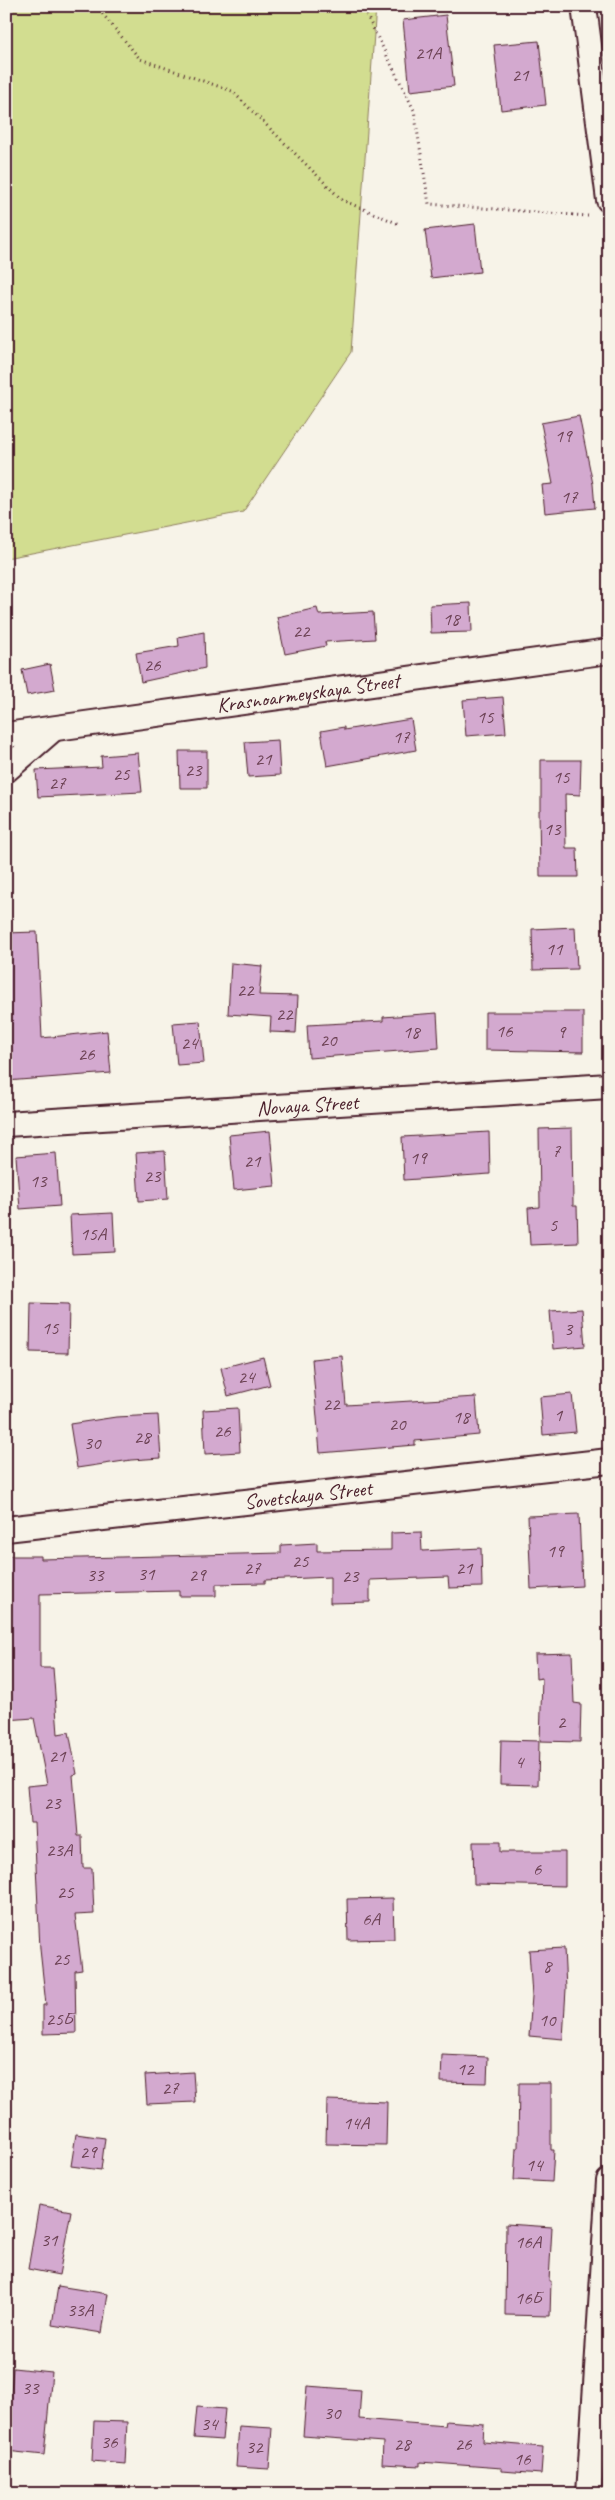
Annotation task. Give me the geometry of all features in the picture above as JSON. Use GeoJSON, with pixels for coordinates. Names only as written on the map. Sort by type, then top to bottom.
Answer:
{"type":"FeatureCollection","features":[{"type":"Feature","properties":{"kind":"street"},"geometry":{"type":"LineString","coordinates":[[584,6],[609,200]]}},
{"type":"Feature","properties":{"kind":"street","name":"Krasnoarmeyskaya Street"},"geometry":{"type":"LineString","coordinates":[[6,735],[609,651]]}},
{"type":"Feature","properties":{"kind":"street"},"geometry":{"type":"LineString","coordinates":[[6,770],[52,730]]}},
{"type":"Feature","properties":{"kind":"street","name":"Novaya Street"},"geometry":{"type":"LineString","coordinates":[[6,1124],[609,1086]]}},
{"type":"Feature","properties":{"kind":"street","name":"Sovetskaya Street"},"geometry":{"type":"LineString","coordinates":[[6,1529],[609,1461]]}},
{"type":"Feature","properties":{"kind":"street"},"geometry":{"type":"LineString","coordinates":[[589,2494],[609,2181]]}},
{"type":"Feature","properties":{"kind":"path"},"geometry":{"type":"LineString","coordinates":[[96,6],[140,59],[232,91],[342,200],[399,224]]}},
{"type":"Feature","properties":{"kind":"path"},"geometry":{"type":"LineString","coordinates":[[362,6],[414,110],[429,204],[590,216]]}},
{"type":"Feature","properties":{"kind":"green space"},"geometry":{"type":"Polygon","coordinates":[[[6,6],[376,6],[351,352],[243,512],[6,558],[6,6]]]}},
{"type":"Feature","properties":{"kind":"building"},"geometry":{"type":"Polygon","coordinates":[[[446,15],[454,86],[410,91],[403,20],[446,15]]]}},
{"type":"Feature","properties":{"kind":"building"},"geometry":{"type":"Polygon","coordinates":[[[539,41],[546,105],[501,110],[494,45],[539,41]]]}},
{"type":"Feature","properties":{"kind":"building"},"geometry":{"type":"Polygon","coordinates":[[[475,224],[480,272],[431,278],[425,230],[475,224]]]}},
{"type":"Feature","properties":{"kind":"building"},"geometry":{"type":"Polygon","coordinates":[[[579,416],[593,484],[595,508],[545,513],[542,485],[553,484],[541,423],[579,416]]]}},
{"type":"Feature","properties":{"kind":"building"},"geometry":{"type":"Polygon","coordinates":[[[471,603],[472,632],[431,633],[430,605],[471,603]]]}},
{"type":"Feature","properties":{"kind":"building"},"geometry":{"type":"Polygon","coordinates":[[[317,608],[319,615],[373,612],[375,639],[325,642],[326,646],[285,654],[277,617],[317,608]]]}},
{"type":"Feature","properties":{"kind":"building"},"geometry":{"type":"Polygon","coordinates":[[[204,632],[205,668],[141,682],[136,653],[179,646],[178,637],[204,632]]]}},
{"type":"Feature","properties":{"kind":"building"},"geometry":{"type":"Polygon","coordinates":[[[50,664],[55,690],[27,695],[22,670],[50,664]]]}},
{"type":"Feature","properties":{"kind":"building"},"geometry":{"type":"Polygon","coordinates":[[[503,697],[506,733],[466,736],[463,700],[503,697]]]}},
{"type":"Feature","properties":{"kind":"building"},"geometry":{"type":"Polygon","coordinates":[[[411,719],[416,750],[327,766],[321,731],[344,727],[344,730],[411,719]]]}},
{"type":"Feature","properties":{"kind":"building"},"geometry":{"type":"Polygon","coordinates":[[[278,740],[280,775],[248,777],[245,742],[278,740]]]}},
{"type":"Feature","properties":{"kind":"building"},"geometry":{"type":"Polygon","coordinates":[[[179,751],[207,751],[207,788],[180,788],[179,751]]]}},
{"type":"Feature","properties":{"kind":"building"},"geometry":{"type":"Polygon","coordinates":[[[138,753],[142,792],[38,797],[36,770],[102,767],[101,756],[138,753]]]}},
{"type":"Feature","properties":{"kind":"building"},"geometry":{"type":"Polygon","coordinates":[[[541,760],[581,760],[580,795],[565,794],[566,848],[577,848],[578,877],[540,877],[539,810],[541,810],[541,760]]]}},
{"type":"Feature","properties":{"kind":"building"},"geometry":{"type":"Polygon","coordinates":[[[575,927],[577,969],[533,970],[532,929],[575,927]]]}},
{"type":"Feature","properties":{"kind":"building"},"geometry":{"type":"Polygon","coordinates":[[[37,932],[42,1038],[107,1031],[111,1073],[6,1081],[6,933],[37,932]]]}},
{"type":"Feature","properties":{"kind":"building"},"geometry":{"type":"Polygon","coordinates":[[[231,963],[262,966],[259,995],[298,996],[296,1033],[270,1032],[271,1017],[228,1014],[231,963]]]}},
{"type":"Feature","properties":{"kind":"building"},"geometry":{"type":"Polygon","coordinates":[[[485,1012],[583,1012],[583,1052],[485,1050],[485,1012]]]}},
{"type":"Feature","properties":{"kind":"building"},"geometry":{"type":"Polygon","coordinates":[[[437,1013],[439,1048],[309,1058],[307,1025],[383,1021],[383,1017],[437,1013]]]}},
{"type":"Feature","properties":{"kind":"building"},"geometry":{"type":"Polygon","coordinates":[[[200,1021],[204,1063],[177,1065],[173,1023],[200,1021]]]}},
{"type":"Feature","properties":{"kind":"building"},"geometry":{"type":"Polygon","coordinates":[[[572,1128],[573,1206],[577,1206],[578,1243],[530,1245],[528,1208],[540,1207],[539,1129],[572,1128]]]}},
{"type":"Feature","properties":{"kind":"building"},"geometry":{"type":"Polygon","coordinates":[[[270,1131],[275,1186],[234,1190],[229,1135],[270,1131]]]}},
{"type":"Feature","properties":{"kind":"building"},"geometry":{"type":"Polygon","coordinates":[[[489,1132],[490,1174],[404,1180],[402,1137],[489,1132]]]}},
{"type":"Feature","properties":{"kind":"building"},"geometry":{"type":"Polygon","coordinates":[[[165,1151],[168,1199],[139,1201],[136,1153],[165,1151]]]}},
{"type":"Feature","properties":{"kind":"building"},"geometry":{"type":"Polygon","coordinates":[[[56,1153],[60,1206],[20,1209],[16,1156],[56,1153]]]}},
{"type":"Feature","properties":{"kind":"building"},"geometry":{"type":"Polygon","coordinates":[[[113,1213],[115,1252],[72,1254],[70,1215],[113,1213]]]}},
{"type":"Feature","properties":{"kind":"building"},"geometry":{"type":"Polygon","coordinates":[[[31,1303],[69,1304],[68,1353],[30,1352],[31,1303]]]}},
{"type":"Feature","properties":{"kind":"building"},"geometry":{"type":"Polygon","coordinates":[[[582,1309],[585,1346],[553,1349],[550,1311],[582,1309]]]}},
{"type":"Feature","properties":{"kind":"building"},"geometry":{"type":"Polygon","coordinates":[[[342,1356],[346,1405],[476,1397],[479,1435],[415,1441],[415,1445],[320,1453],[312,1359],[342,1356]]]}},
{"type":"Feature","properties":{"kind":"building"},"geometry":{"type":"Polygon","coordinates":[[[263,1357],[270,1385],[228,1396],[221,1368],[263,1357]]]}},
{"type":"Feature","properties":{"kind":"building"},"geometry":{"type":"Polygon","coordinates":[[[572,1394],[576,1432],[543,1435],[540,1397],[572,1394]]]}},
{"type":"Feature","properties":{"kind":"building"},"geometry":{"type":"Polygon","coordinates":[[[238,1408],[240,1452],[205,1454],[203,1410],[238,1408]]]}},
{"type":"Feature","properties":{"kind":"building"},"geometry":{"type":"Polygon","coordinates":[[[158,1415],[161,1458],[131,1460],[77,1468],[70,1424],[116,1417],[158,1415]]]}},
{"type":"Feature","properties":{"kind":"building"},"geometry":{"type":"Polygon","coordinates":[[[579,1514],[582,1586],[531,1589],[528,1516],[579,1514]]]}},
{"type":"Feature","properties":{"kind":"building"},"geometry":{"type":"Polygon","coordinates":[[[421,1532],[422,1551],[481,1548],[482,1587],[449,1588],[448,1577],[370,1580],[370,1602],[330,1603],[330,1577],[265,1580],[265,1583],[216,1584],[216,1596],[179,1596],[179,1591],[40,1594],[40,1668],[53,1668],[58,1734],[69,1732],[77,1774],[73,1775],[78,1836],[82,1836],[83,1868],[92,1868],[94,1914],[75,1915],[82,1970],[75,1971],[76,2033],[43,2034],[43,2005],[46,2005],[40,1949],[34,1823],[30,1823],[27,1786],[47,1784],[34,1718],[6,1720],[6,1556],[41,1556],[41,1559],[281,1553],[281,1545],[317,1543],[317,1551],[391,1550],[391,1533],[421,1532]]]}},
{"type":"Feature","properties":{"kind":"building"},"geometry":{"type":"Polygon","coordinates":[[[572,1653],[574,1703],[581,1704],[580,1742],[540,1741],[542,1678],[536,1679],[535,1654],[572,1653]]]}},
{"type":"Feature","properties":{"kind":"building"},"geometry":{"type":"Polygon","coordinates":[[[501,1740],[539,1741],[538,1785],[500,1784],[501,1740]]]}},
{"type":"Feature","properties":{"kind":"building"},"geometry":{"type":"Polygon","coordinates":[[[473,1842],[500,1842],[500,1852],[565,1852],[565,1886],[474,1884],[473,1842]]]}},
{"type":"Feature","properties":{"kind":"building"},"geometry":{"type":"Polygon","coordinates":[[[393,1898],[394,1939],[348,1940],[347,1899],[393,1898]]]}},
{"type":"Feature","properties":{"kind":"building"},"geometry":{"type":"Polygon","coordinates":[[[564,1948],[566,1989],[563,2039],[529,2036],[532,1996],[529,1950],[564,1948]]]}},
{"type":"Feature","properties":{"kind":"building"},"geometry":{"type":"Polygon","coordinates":[[[442,2055],[488,2057],[487,2083],[441,2082],[442,2055]]]}},
{"type":"Feature","properties":{"kind":"building"},"geometry":{"type":"Polygon","coordinates":[[[193,2072],[195,2102],[147,2104],[145,2075],[193,2072]]]}},
{"type":"Feature","properties":{"kind":"building"},"geometry":{"type":"Polygon","coordinates":[[[519,2083],[551,2083],[551,2150],[554,2150],[552,2182],[514,2180],[516,2148],[518,2148],[519,2083]]]}},
{"type":"Feature","properties":{"kind":"building"},"geometry":{"type":"Polygon","coordinates":[[[327,2100],[387,2102],[386,2145],[326,2144],[327,2100]]]}},
{"type":"Feature","properties":{"kind":"building"},"geometry":{"type":"Polygon","coordinates":[[[76,2134],[105,2138],[101,2170],[71,2166],[76,2134]]]}},
{"type":"Feature","properties":{"kind":"building"},"geometry":{"type":"Polygon","coordinates":[[[39,2205],[71,2211],[59,2275],[28,2269],[39,2205]]]}},
{"type":"Feature","properties":{"kind":"building"},"geometry":{"type":"Polygon","coordinates":[[[506,2224],[552,2227],[549,2281],[551,2281],[550,2316],[505,2315],[506,2224]]]}},
{"type":"Feature","properties":{"kind":"building"},"geometry":{"type":"Polygon","coordinates":[[[58,2286],[108,2294],[102,2333],[52,2325],[58,2286]]]}},
{"type":"Feature","properties":{"kind":"building"},"geometry":{"type":"Polygon","coordinates":[[[13,2368],[52,2372],[44,2455],[6,2451],[13,2368]]]}},
{"type":"Feature","properties":{"kind":"building"},"geometry":{"type":"Polygon","coordinates":[[[307,2386],[361,2390],[359,2419],[445,2426],[446,2421],[484,2424],[483,2442],[543,2447],[541,2474],[502,2471],[502,2468],[420,2462],[420,2466],[382,2464],[383,2442],[303,2436],[307,2386]]]}},
{"type":"Feature","properties":{"kind":"building"},"geometry":{"type":"Polygon","coordinates":[[[197,2407],[225,2409],[222,2440],[194,2438],[197,2407]]]}},
{"type":"Feature","properties":{"kind":"building"},"geometry":{"type":"Polygon","coordinates":[[[94,2421],[127,2422],[125,2464],[92,2461],[94,2421]]]}},
{"type":"Feature","properties":{"kind":"building"},"geometry":{"type":"Polygon","coordinates":[[[239,2426],[272,2428],[269,2469],[236,2467],[239,2426]]]}}]}
